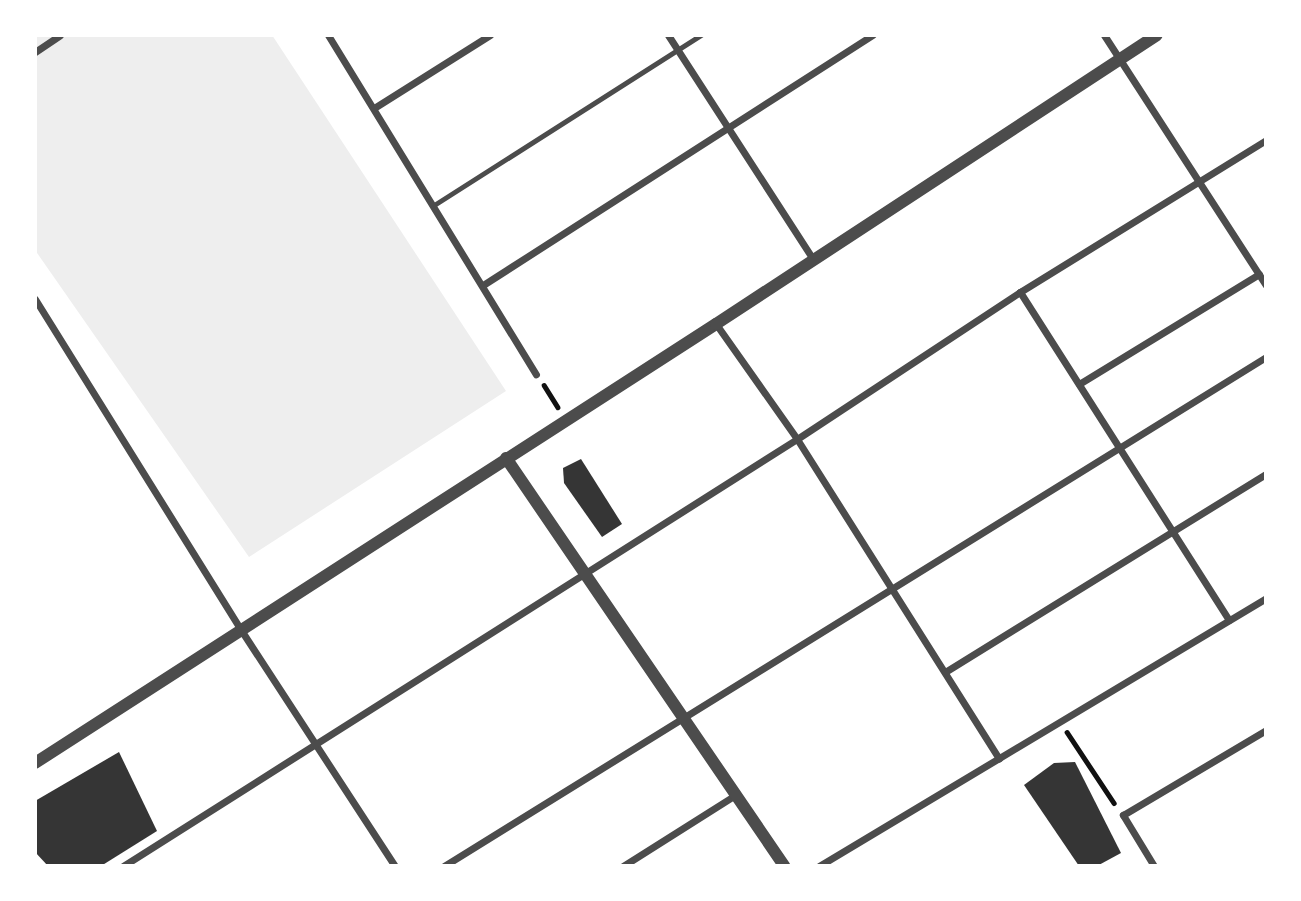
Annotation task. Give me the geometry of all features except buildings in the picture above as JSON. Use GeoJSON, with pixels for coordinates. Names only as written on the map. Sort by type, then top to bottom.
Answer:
{"type":"FeatureCollection","features":[{"type":"Feature","properties":{"kind":"street"},"geometry":{"type":"LineString","coordinates":[[35,52],[60,35]]}},
{"type":"Feature","properties":{"kind":"street"},"geometry":{"type":"LineString","coordinates":[[328,35],[536,374]]}},
{"type":"Feature","properties":{"kind":"street"},"geometry":{"type":"LineString","coordinates":[[374,108],[490,35]]}},
{"type":"Feature","properties":{"kind":"street"},"geometry":{"type":"LineString","coordinates":[[668,35],[813,259]]}},
{"type":"Feature","properties":{"kind":"street"},"geometry":{"type":"LineString","coordinates":[[483,285],[873,35]]}},
{"type":"Feature","properties":{"kind":"street"},"geometry":{"type":"LineString","coordinates":[[1104,35],[1266,285]]}},
{"type":"Feature","properties":{"kind":"street"},"geometry":{"type":"LineString","coordinates":[[35,763],[716,324],[1157,35]]}},
{"type":"Feature","properties":{"kind":"street"},"geometry":{"type":"LineString","coordinates":[[123,866],[797,439],[1020,292],[1266,140]]}},
{"type":"Feature","properties":{"kind":"street"},"geometry":{"type":"LineString","coordinates":[[1079,384],[1259,274]]}},
{"type":"Feature","properties":{"kind":"street"},"geometry":{"type":"LineString","coordinates":[[1020,292],[1229,620]]}},
{"type":"Feature","properties":{"kind":"street"},"geometry":{"type":"LineString","coordinates":[[35,299],[241,630],[395,866]]}},
{"type":"Feature","properties":{"kind":"street"},"geometry":{"type":"LineString","coordinates":[[716,324],[797,439],[999,758]]}},
{"type":"Feature","properties":{"kind":"street"},"geometry":{"type":"LineString","coordinates":[[444,866],[1266,357]]}},
{"type":"Feature","properties":{"kind":"street"},"geometry":{"type":"LineString","coordinates":[[506,458],[785,866]]}},
{"type":"Feature","properties":{"kind":"street"},"geometry":{"type":"LineString","coordinates":[[945,672],[1266,474]]}},
{"type":"Feature","properties":{"kind":"street"},"geometry":{"type":"LineString","coordinates":[[819,866],[1266,598]]}},
{"type":"Feature","properties":{"kind":"street"},"geometry":{"type":"LineString","coordinates":[[1154,866],[1123,816],[1266,730]]}},
{"type":"Feature","properties":{"kind":"street"},"geometry":{"type":"LineString","coordinates":[[623,866],[737,794]]}},
{"type":"Feature","properties":{"kind":"lane"},"geometry":{"type":"LineString","coordinates":[[434,205],[701,35]]}},
{"type":"Feature","properties":{"kind":"path"},"geometry":{"type":"LineString","coordinates":[[536,374],[566,419]]}},
{"type":"Feature","properties":{"kind":"path"},"geometry":{"type":"LineString","coordinates":[[1060,721],[1123,816]]}},
{"type":"Feature","properties":{"kind":"shaded area"},"geometry":{"type":"Polygon","coordinates":[[[35,35],[272,35],[506,391],[249,557],[35,250],[35,35]]]}}]}
